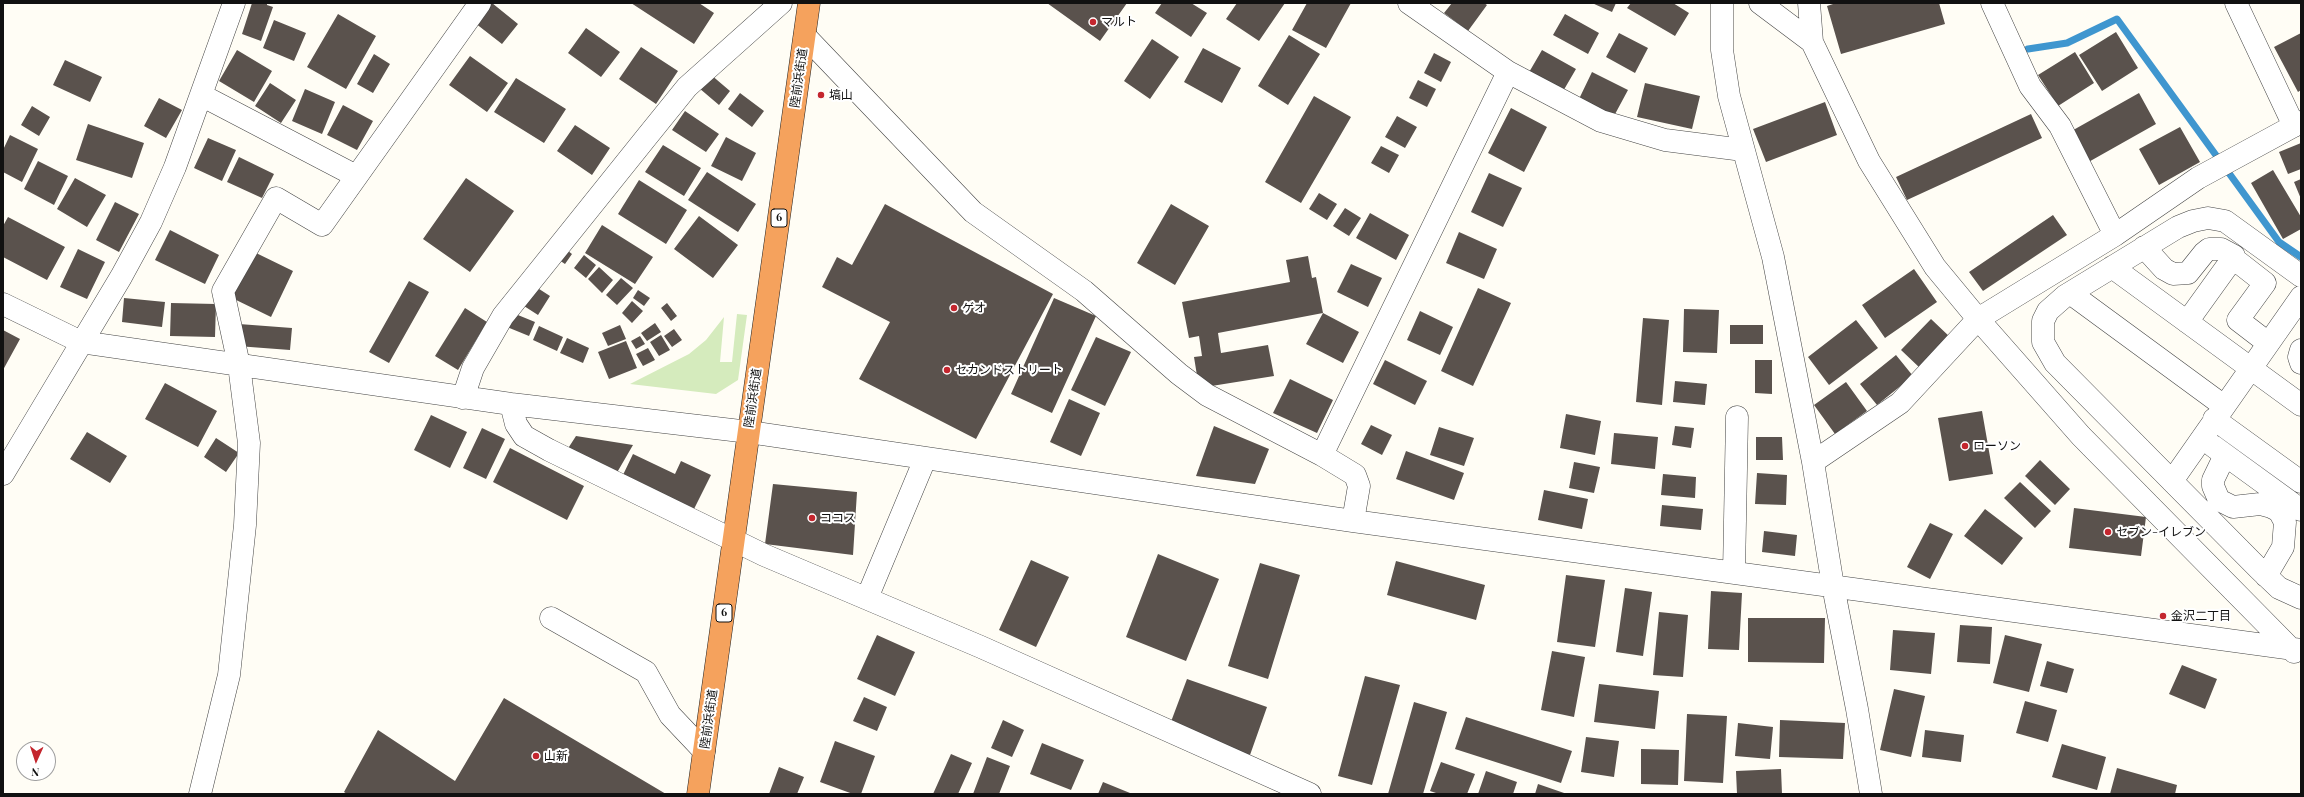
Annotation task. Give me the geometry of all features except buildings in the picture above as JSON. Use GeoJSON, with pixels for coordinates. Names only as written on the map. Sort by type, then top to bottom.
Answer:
{"type":"FeatureCollection","features":[{"type":"Feature","properties":{"kind":"highway","name":"陸前浜街道"},"geometry":{"type":"LineString","coordinates":[[698,794],[809,3]]}},
{"type":"Feature","properties":{"kind":"street"},"geometry":{"type":"LineString","coordinates":[[3,474],[121,277],[151,222],[175,167],[234,3]]}},
{"type":"Feature","properties":{"kind":"street"},"geometry":{"type":"LineString","coordinates":[[200,794],[229,675],[245,525],[249,443],[239,365],[223,291],[276,198],[322,225],[480,3]]}},
{"type":"Feature","properties":{"kind":"street"},"geometry":{"type":"LineString","coordinates":[[463,398],[473,368],[503,316],[687,87],[781,3]]}},
{"type":"Feature","properties":{"kind":"street"},"geometry":{"type":"LineString","coordinates":[[1409,3],[1508,72],[1601,121],[1665,140],[1743,150]]}},
{"type":"Feature","properties":{"kind":"street"},"geometry":{"type":"LineString","coordinates":[[1722,3],[1723,58],[1729,96],[1773,257],[1813,462],[1832,586],[1857,709],[1870,794]]}},
{"type":"Feature","properties":{"kind":"street"},"geometry":{"type":"LineString","coordinates":[[1760,3],[1812,42]]}},
{"type":"Feature","properties":{"kind":"street"},"geometry":{"type":"LineString","coordinates":[[1809,3],[1812,42],[1869,161],[1935,267],[1978,319],[2081,436],[2298,652]]}},
{"type":"Feature","properties":{"kind":"street"},"geometry":{"type":"LineString","coordinates":[[1992,3],[2030,86],[2060,126],[2115,235]]}},
{"type":"Feature","properties":{"kind":"street"},"geometry":{"type":"LineString","coordinates":[[1813,462],[1900,403],[1978,319],[2115,235],[2198,178],[2298,124],[2236,3]]}},
{"type":"Feature","properties":{"kind":"street"},"geometry":{"type":"LineString","coordinates":[[805,36],[974,212],[1084,291],[1179,374],[1207,395],[1322,455],[1355,475],[1359,486],[1353,520]]}},
{"type":"Feature","properties":{"kind":"street"},"geometry":{"type":"LineString","coordinates":[[1322,455],[1508,72]]}},
{"type":"Feature","properties":{"kind":"street"},"geometry":{"type":"LineString","coordinates":[[201,95],[356,176]]}},
{"type":"Feature","properties":{"kind":"street"},"geometry":{"type":"LineString","coordinates":[[2301,276],[2225,221],[2208,218],[2178,227],[2070,292],[2048,311],[2043,321],[2043,342],[2055,363],[2266,576],[2279,588],[2301,598]]}},
{"type":"Feature","properties":{"kind":"street"},"geometry":{"type":"LineString","coordinates":[[2187,322],[2248,237]]}},
{"type":"Feature","properties":{"kind":"street"},"geometry":{"type":"LineString","coordinates":[[2144,247],[2164,269],[2173,274],[2188,273],[2209,249],[2221,249],[2234,257],[2265,283],[2238,320],[2268,343]]}},
{"type":"Feature","properties":{"kind":"street"},"geometry":{"type":"LineString","coordinates":[[2112,267],[2301,405]]}},
{"type":"Feature","properties":{"kind":"street"},"geometry":{"type":"LineString","coordinates":[[2070,292],[2219,412],[2301,482]]}},
{"type":"Feature","properties":{"kind":"street"},"geometry":{"type":"LineString","coordinates":[[3,304],[81,342],[463,398],[749,432],[925,459],[1353,520],[1734,572],[2298,652]]}},
{"type":"Feature","properties":{"kind":"street"},"geometry":{"type":"LineString","coordinates":[[2172,481],[2201,437],[2268,343],[2299,306]]}},
{"type":"Feature","properties":{"kind":"street"},"geometry":{"type":"LineString","coordinates":[[2301,350],[2299,357],[2301,363]]}},
{"type":"Feature","properties":{"kind":"street"},"geometry":{"type":"LineString","coordinates":[[511,404],[516,424],[524,436],[549,450],[734,540],[981,647],[1310,794]]}},
{"type":"Feature","properties":{"kind":"street"},"geometry":{"type":"LineString","coordinates":[[1734,572],[1737,417]]}},
{"type":"Feature","properties":{"kind":"street"},"geometry":{"type":"LineString","coordinates":[[2201,437],[2301,510]]}},
{"type":"Feature","properties":{"kind":"street"},"geometry":{"type":"LineString","coordinates":[[2225,455],[2213,480],[2212,486],[2219,500],[2233,507],[2260,504],[2279,511],[2283,518],[2286,528],[2283,547],[2266,576]]}},
{"type":"Feature","properties":{"kind":"street"},"geometry":{"type":"LineString","coordinates":[[867,598],[925,459]]}},
{"type":"Feature","properties":{"kind":"street"},"geometry":{"type":"LineString","coordinates":[[551,618],[646,672],[670,715],[704,751]]}},
{"type":"Feature","properties":{"kind":"green space"},"geometry":{"type":"Polygon","coordinates":[[[737,314],[747,315],[738,380],[716,394],[630,384],[689,354],[706,340],[724,317],[720,362],[732,362],[737,314]]]}},
{"type":"Feature","properties":{"kind":"waterway"},"geometry":{"type":"LineString","coordinates":[[2028,49],[2067,43],[2117,19],[2279,242],[2301,257]]}},
{"type":"Feature","properties":{"kind":"place","name":"マルト"},"geometry":{"type":"Point","coordinates":[1093,22]}},
{"type":"Feature","properties":{"kind":"place","name":"塙山"},"geometry":{"type":"Point","coordinates":[821,95]}},
{"type":"Feature","properties":{"kind":"place","name":"ゲオ"},"geometry":{"type":"Point","coordinates":[954,308]}},
{"type":"Feature","properties":{"kind":"place","name":"セカンドストリート"},"geometry":{"type":"Point","coordinates":[947,370]}},
{"type":"Feature","properties":{"kind":"place","name":"ローソン"},"geometry":{"type":"Point","coordinates":[1965,446]}},
{"type":"Feature","properties":{"kind":"place","name":"ココス"},"geometry":{"type":"Point","coordinates":[812,518]}},
{"type":"Feature","properties":{"kind":"place","name":"セブン-イレブン"},"geometry":{"type":"Point","coordinates":[2108,532]}},
{"type":"Feature","properties":{"kind":"place","name":"金沢二丁目"},"geometry":{"type":"Point","coordinates":[2163,616]}},
{"type":"Feature","properties":{"kind":"place","name":"山新"},"geometry":{"type":"Point","coordinates":[536,756]}}]}
